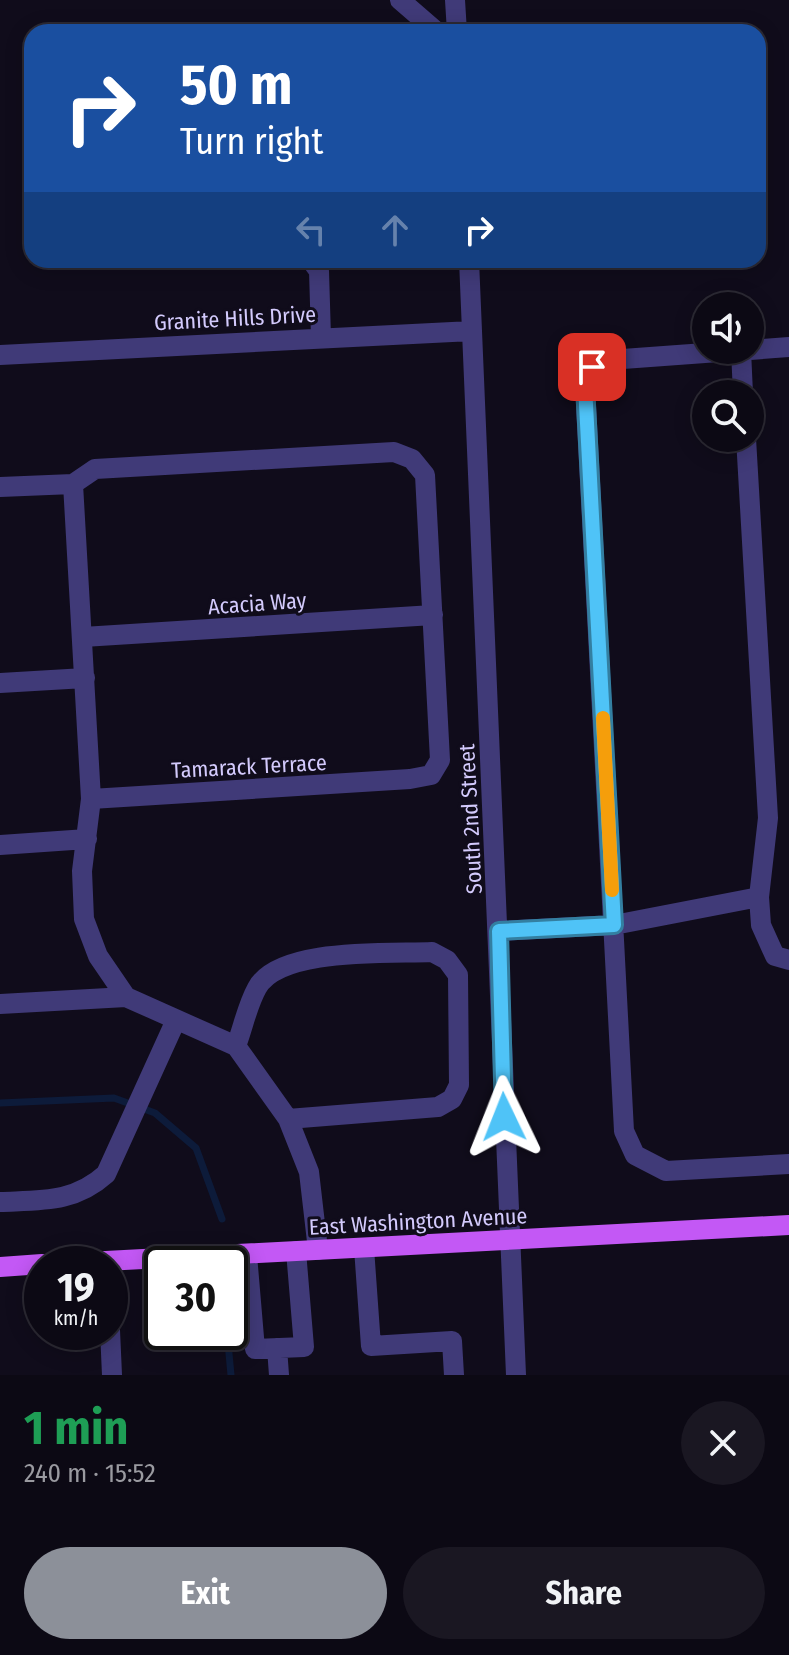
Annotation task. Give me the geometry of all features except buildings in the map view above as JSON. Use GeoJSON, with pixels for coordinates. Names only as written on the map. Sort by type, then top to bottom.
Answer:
{"type":"FeatureCollection","features":[{"type":"Feature","properties":{"kind":"main road","name":"East Washington Avenue"},"geometry":{"type":"LineString","coordinates":[[248,1255],[789,1225]]}},
{"type":"Feature","properties":{"kind":"main road"},"geometry":{"type":"LineString","coordinates":[[0,1267],[24,1265]]}},
{"type":"Feature","properties":{"kind":"street"},"geometry":{"type":"LineString","coordinates":[[400,0],[428,24]]}},
{"type":"Feature","properties":{"kind":"street"},"geometry":{"type":"LineString","coordinates":[[455,0],[456,24]]}},
{"type":"Feature","properties":{"kind":"street"},"geometry":{"type":"LineString","coordinates":[[315,268],[321,337]]}},
{"type":"Feature","properties":{"kind":"street","name":"South 2nd Street"},"geometry":{"type":"LineString","coordinates":[[469,268],[516,1375]]}},
{"type":"Feature","properties":{"kind":"street","name":"Granite Hills Drive"},"geometry":{"type":"LineString","coordinates":[[0,355],[472,331]]}},
{"type":"Feature","properties":{"kind":"street"},"geometry":{"type":"LineString","coordinates":[[764,349],[789,347]]}},
{"type":"Feature","properties":{"kind":"street"},"geometry":{"type":"LineString","coordinates":[[692,354],[609,360],[592,367],[585,386],[624,1131],[635,1155],[666,1171],[789,1164]]}},
{"type":"Feature","properties":{"kind":"street"},"geometry":{"type":"LineString","coordinates":[[0,487],[73,484],[95,469],[394,452],[412,459],[425,475],[433,615]]}},
{"type":"Feature","properties":{"kind":"street"},"geometry":{"type":"LineString","coordinates":[[747,452],[768,818],[759,897],[761,925],[775,956],[789,960]]}},
{"type":"Feature","properties":{"kind":"street"},"geometry":{"type":"LineString","coordinates":[[73,484],[91,799],[82,871],[84,919],[98,956],[126,997]]}},
{"type":"Feature","properties":{"kind":"street","name":"Acacia Way"},"geometry":{"type":"LineString","coordinates":[[83,637],[433,615]]}},
{"type":"Feature","properties":{"kind":"street","name":"Tamarack Terrace"},"geometry":{"type":"LineString","coordinates":[[91,799],[410,779],[431,775],[440,760],[433,615]]}},
{"type":"Feature","properties":{"kind":"street"},"geometry":{"type":"LineString","coordinates":[[0,683],[85,678]]}},
{"type":"Feature","properties":{"kind":"street"},"geometry":{"type":"LineString","coordinates":[[0,845],[87,839]]}},
{"type":"Feature","properties":{"kind":"street"},"geometry":{"type":"LineString","coordinates":[[499,931],[614,925],[759,897]]}},
{"type":"Feature","properties":{"kind":"street"},"geometry":{"type":"LineString","coordinates":[[236,1046],[257,987],[268,975],[291,962],[432,952],[447,960],[458,975],[459,1085],[452,1099],[438,1107],[288,1119]]}},
{"type":"Feature","properties":{"kind":"street"},"geometry":{"type":"LineString","coordinates":[[0,1004],[126,997],[236,1046],[288,1119],[309,1172],[318,1250]]}},
{"type":"Feature","properties":{"kind":"street"},"geometry":{"type":"LineString","coordinates":[[0,1202],[65,1199],[89,1189],[106,1174],[176,1020]]}},
{"type":"Feature","properties":{"kind":"street"},"geometry":{"type":"LineString","coordinates":[[364,1248],[371,1346],[452,1341],[454,1375]]}},
{"type":"Feature","properties":{"kind":"street"},"geometry":{"type":"LineString","coordinates":[[248,1267],[255,1349],[304,1347],[296,1251]]}},
{"type":"Feature","properties":{"kind":"street"},"geometry":{"type":"LineString","coordinates":[[277,1348],[279,1375]]}},
{"type":"Feature","properties":{"kind":"street"},"geometry":{"type":"LineString","coordinates":[[111,1350],[112,1375]]}},
{"type":"Feature","properties":{"kind":"waterway"},"geometry":{"type":"LineString","coordinates":[[0,1103],[114,1098],[155,1113],[196,1148],[222,1219]]}},
{"type":"Feature","properties":{"kind":"waterway"},"geometry":{"type":"LineString","coordinates":[[229,1350],[231,1375]]}},
{"type":"Feature","properties":{"kind":"slow traffic"},"geometry":{"type":"LineString","coordinates":[[603,718],[612,890]]}},
{"type":"Feature","properties":{"kind":"route"},"geometry":{"type":"LineString","coordinates":[[504,1117],[499,931],[614,925],[585,386],[592,367]]}}]}
